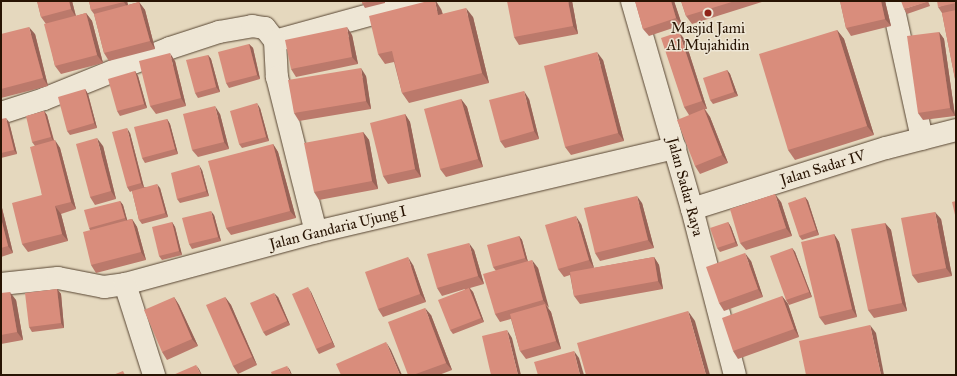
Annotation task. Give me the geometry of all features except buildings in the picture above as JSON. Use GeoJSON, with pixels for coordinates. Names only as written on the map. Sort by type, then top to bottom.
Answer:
{"type":"FeatureCollection","features":[{"type":"Feature","properties":{"kind":"street"},"geometry":{"type":"LineString","coordinates":[[275,41],[420,1]]}},
{"type":"Feature","properties":{"kind":"street","name":"Jalan Sadar Raya"},"geometry":{"type":"LineString","coordinates":[[632,1],[692,209],[735,375]]}},
{"type":"Feature","properties":{"kind":"street"},"geometry":{"type":"LineString","coordinates":[[892,1],[922,139]]}},
{"type":"Feature","properties":{"kind":"street"},"geometry":{"type":"LineString","coordinates":[[1,113],[44,99],[170,48],[219,32],[252,26],[265,28],[275,41],[277,76],[316,232]]}},
{"type":"Feature","properties":{"kind":"street","name":"Jalan Sadar IV"},"geometry":{"type":"LineString","coordinates":[[692,209],[956,130]]}},
{"type":"Feature","properties":{"kind":"street","name":"Jalan Gandaria Ujung I"},"geometry":{"type":"LineString","coordinates":[[1,284],[58,278],[104,287],[125,284],[316,232],[675,148]]}},
{"type":"Feature","properties":{"kind":"street"},"geometry":{"type":"LineString","coordinates":[[125,284],[154,375]]}},
{"type":"Feature","properties":{"kind":"place","name":"Masjid Jami Al Mujahidin"},"geometry":{"type":"Point","coordinates":[708,13]}}]}
